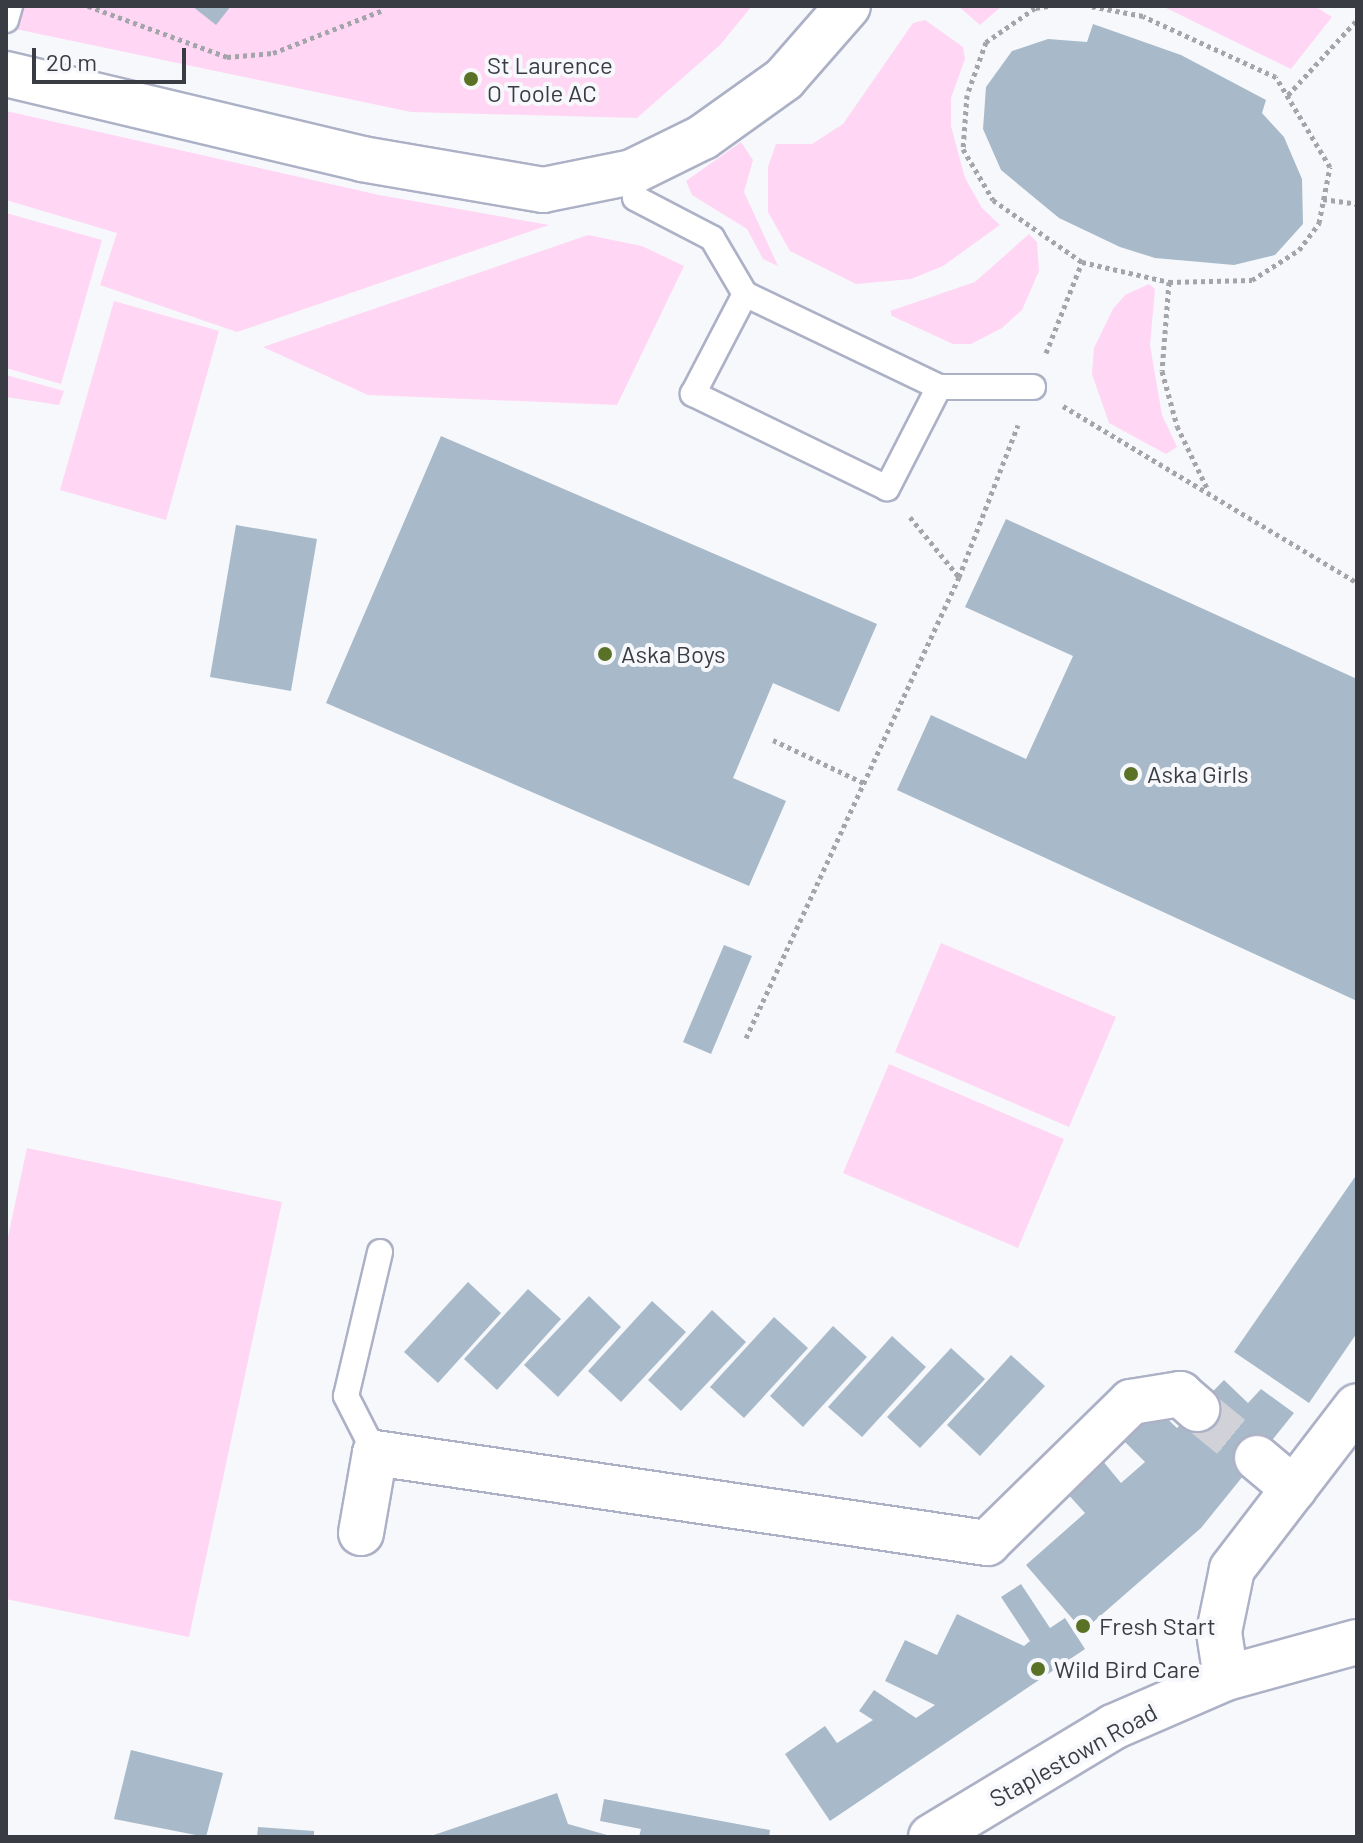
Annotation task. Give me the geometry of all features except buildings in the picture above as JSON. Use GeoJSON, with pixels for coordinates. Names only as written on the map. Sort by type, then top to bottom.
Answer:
{"type":"FeatureCollection","features":[{"type":"Feature","properties":{"kind":"street"},"geometry":{"type":"LineString","coordinates":[[6,74],[362,159],[543,190],[632,172],[703,137],[784,79],[848,6]]}},
{"type":"Feature","properties":{"kind":"street"},"geometry":{"type":"LineString","coordinates":[[361,1533],[375,1453],[987,1543],[1131,1402],[1180,1394],[1197,1409]]}},
{"type":"Feature","properties":{"kind":"street"},"geometry":{"type":"LineString","coordinates":[[1226,1678],[1219,1632],[1232,1569],[1357,1406]]}},
{"type":"Feature","properties":{"kind":"street"},"geometry":{"type":"LineString","coordinates":[[1257,1458],[1294,1489]]}},
{"type":"Feature","properties":{"kind":"street","name":"Staplestown Road"},"geometry":{"type":"LineString","coordinates":[[931,1837],[1113,1727],[1226,1678],[1357,1642]]}},
{"type":"Feature","properties":{"kind":"lane"},"geometry":{"type":"LineString","coordinates":[[6,20],[10,6]]}},
{"type":"Feature","properties":{"kind":"lane"},"geometry":{"type":"LineString","coordinates":[[632,172],[635,198],[712,238],[745,294],[939,387],[1033,387]]}},
{"type":"Feature","properties":{"kind":"lane"},"geometry":{"type":"LineString","coordinates":[[745,294],[693,394],[887,488],[939,387]]}},
{"type":"Feature","properties":{"kind":"lane"},"geometry":{"type":"LineString","coordinates":[[375,1453],[346,1396],[380,1252]]}},
{"type":"Feature","properties":{"kind":"path"},"geometry":{"type":"LineString","coordinates":[[88,6],[227,57],[273,53],[381,11]]}},
{"type":"Feature","properties":{"kind":"path"},"geometry":{"type":"LineString","coordinates":[[1048,6],[1035,8],[986,42],[967,95],[963,149],[993,200],[1082,262],[1169,282],[1252,280],[1299,250],[1319,223],[1330,167],[1276,77],[1143,16],[1090,6]]}},
{"type":"Feature","properties":{"kind":"path"},"geometry":{"type":"LineString","coordinates":[[1288,95],[1357,20]]}},
{"type":"Feature","properties":{"kind":"path"},"geometry":{"type":"LineString","coordinates":[[1323,199],[1357,204]]}},
{"type":"Feature","properties":{"kind":"path"},"geometry":{"type":"LineString","coordinates":[[746,1038],[959,577],[1082,262]]}},
{"type":"Feature","properties":{"kind":"path"},"geometry":{"type":"LineString","coordinates":[[1169,282],[1162,371],[1177,426],[1208,489]]}},
{"type":"Feature","properties":{"kind":"path"},"geometry":{"type":"LineString","coordinates":[[1033,387],[1208,489],[1357,583]]}},
{"type":"Feature","properties":{"kind":"path"},"geometry":{"type":"LineString","coordinates":[[887,488],[959,577]]}},
{"type":"Feature","properties":{"kind":"path"},"geometry":{"type":"LineString","coordinates":[[773,740],[864,783]]}},
{"type":"Feature","properties":{"kind":"shaded area","name":"St Laurence O Toole AC"},"geometry":{"type":"Polygon","coordinates":[[[6,6],[752,6],[720,45],[637,118],[411,112],[6,27],[6,6]]]}},
{"type":"Feature","properties":{"kind":"shaded area"},"geometry":{"type":"Polygon","coordinates":[[[958,6],[1002,6],[980,25],[958,6]]]}},
{"type":"Feature","properties":{"kind":"shaded area"},"geometry":{"type":"Polygon","coordinates":[[[1162,6],[1315,6],[1332,17],[1291,69],[1162,6]]]}},
{"type":"Feature","properties":{"kind":"shaded area"},"geometry":{"type":"Polygon","coordinates":[[[925,20],[963,47],[965,59],[951,98],[951,126],[965,178],[982,208],[1000,225],[943,266],[911,279],[856,284],[790,251],[768,212],[768,167],[776,144],[812,144],[843,124],[913,23],[925,20]]]}},
{"type":"Feature","properties":{"kind":"shaded area"},"geometry":{"type":"Polygon","coordinates":[[[6,111],[379,195],[549,225],[237,332],[100,285],[117,233],[6,200],[6,111]]]}},
{"type":"Feature","properties":{"kind":"shaded area"},"geometry":{"type":"Polygon","coordinates":[[[741,142],[753,160],[744,192],[778,266],[763,259],[747,229],[692,195],[686,181],[741,142]]]}},
{"type":"Feature","properties":{"kind":"shaded area"},"geometry":{"type":"Polygon","coordinates":[[[6,213],[102,240],[61,384],[6,368],[6,213]]]}},
{"type":"Feature","properties":{"kind":"shaded area"},"geometry":{"type":"Polygon","coordinates":[[[1029,234],[1037,242],[1039,271],[1022,310],[1002,328],[971,344],[953,344],[892,316],[890,311],[975,282],[1029,234]]]}},
{"type":"Feature","properties":{"kind":"shaded area"},"geometry":{"type":"Polygon","coordinates":[[[588,235],[642,246],[684,266],[617,405],[368,395],[263,347],[588,235]]]}},
{"type":"Feature","properties":{"kind":"shaded area"},"geometry":{"type":"Polygon","coordinates":[[[1149,284],[1155,289],[1150,345],[1162,415],[1177,447],[1166,454],[1109,423],[1092,374],[1094,348],[1113,309],[1125,295],[1149,284]]]}},
{"type":"Feature","properties":{"kind":"shaded area"},"geometry":{"type":"Polygon","coordinates":[[[114,301],[219,331],[166,520],[60,490],[114,301]]]}},
{"type":"Feature","properties":{"kind":"shaded area"},"geometry":{"type":"Polygon","coordinates":[[[6,375],[64,391],[59,405],[6,397],[6,375]]]}},
{"type":"Feature","properties":{"kind":"shaded area"},"geometry":{"type":"Polygon","coordinates":[[[941,943],[1116,1017],[1069,1127],[895,1052],[941,943]]]}},
{"type":"Feature","properties":{"kind":"shaded area"},"geometry":{"type":"Polygon","coordinates":[[[889,1064],[1064,1139],[1018,1248],[843,1173],[889,1064]]]}},
{"type":"Feature","properties":{"kind":"shaded area"},"geometry":{"type":"Polygon","coordinates":[[[27,1148],[282,1202],[189,1637],[6,1599],[6,1246],[27,1148]]]}},
{"type":"Feature","properties":{"kind":"tunnel"},"geometry":{"type":"LineString","coordinates":[[1197,1409],[1257,1458]]}},
{"type":"Feature","properties":{"kind":"place","name":"St Laurence O Toole AC"},"geometry":{"type":"Point","coordinates":[471,79]}},
{"type":"Feature","properties":{"kind":"place","name":"Aska Boys"},"geometry":{"type":"Point","coordinates":[605,654]}},
{"type":"Feature","properties":{"kind":"place","name":"Aska Girls"},"geometry":{"type":"Point","coordinates":[1131,774]}},
{"type":"Feature","properties":{"kind":"place","name":"Fresh Start"},"geometry":{"type":"Point","coordinates":[1083,1626]}},
{"type":"Feature","properties":{"kind":"place","name":"Wild Bird Care"},"geometry":{"type":"Point","coordinates":[1038,1669]}}]}
